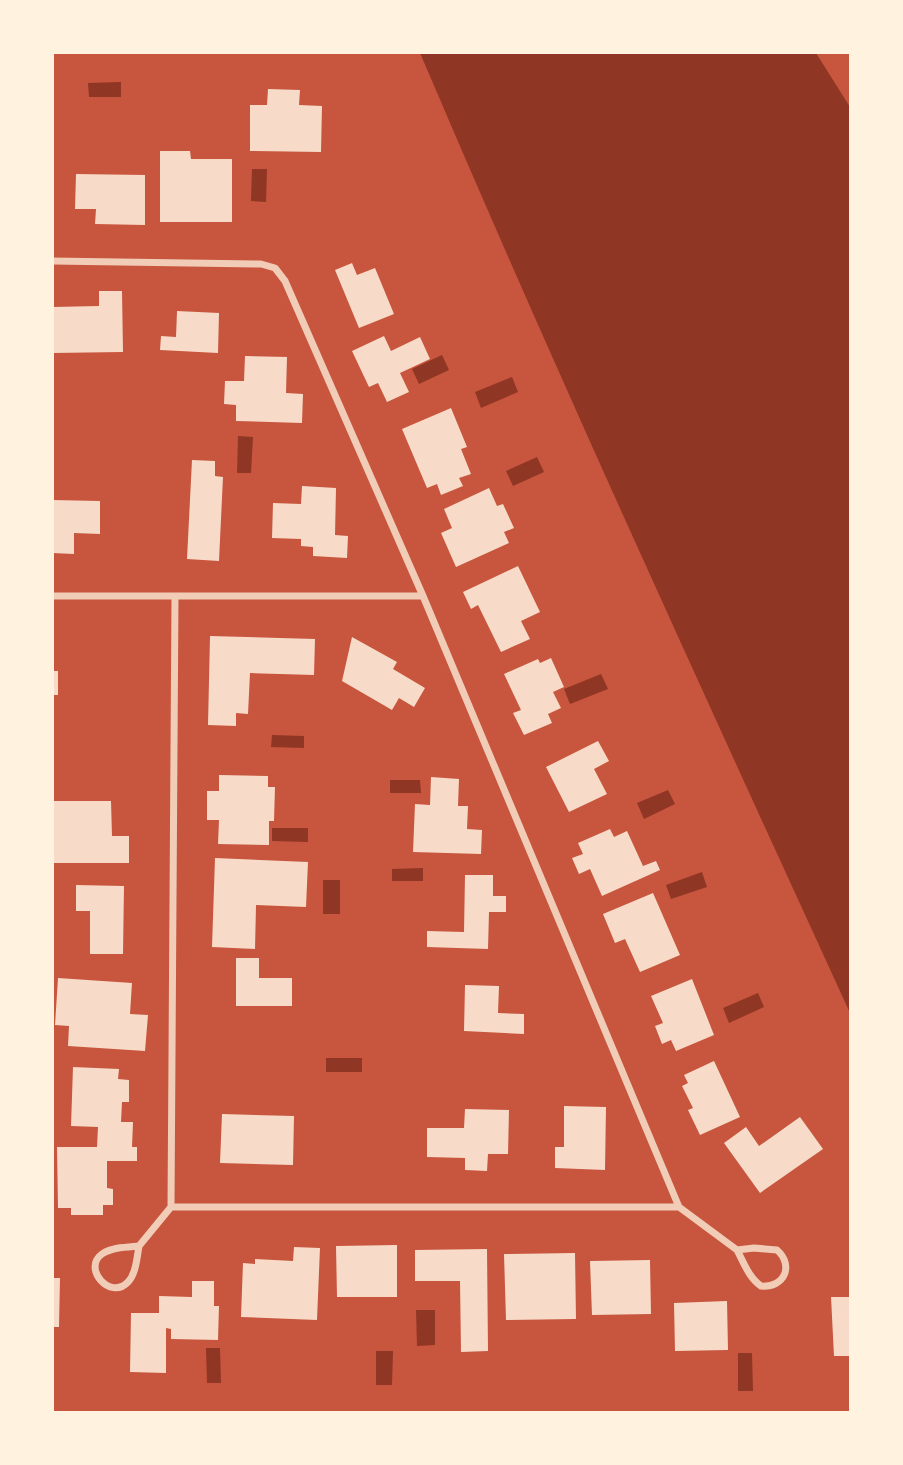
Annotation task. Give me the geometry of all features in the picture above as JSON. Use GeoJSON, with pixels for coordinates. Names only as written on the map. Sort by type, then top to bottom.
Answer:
{"type":"FeatureCollection","features":[{"type":"Feature","properties":{"kind":"street"},"geometry":{"type":"LineString","coordinates":[[52,261],[261,264],[275,268],[285,281],[423,596],[679,1207],[737,1250],[757,1283],[768,1286],[775,1284],[783,1276],[786,1265],[784,1258],[776,1250],[737,1250]]}},
{"type":"Feature","properties":{"kind":"street"},"geometry":{"type":"LineString","coordinates":[[52,596],[423,596]]}},
{"type":"Feature","properties":{"kind":"street"},"geometry":{"type":"LineString","coordinates":[[139,1246],[101,1254],[95,1270],[100,1281],[111,1287],[128,1283],[139,1246],[171,1207],[175,596]]}},
{"type":"Feature","properties":{"kind":"street"},"geometry":{"type":"LineString","coordinates":[[171,1207],[679,1207]]}},
{"type":"Feature","properties":{"kind":"shaded area"},"geometry":{"type":"Polygon","coordinates":[[[420,53],[816,53],[850,107],[850,1013],[578,414],[420,53]]]}},
{"type":"Feature","properties":{"kind":"shaded area"},"geometry":{"type":"Polygon","coordinates":[[[121,82],[121,97],[89,97],[88,83],[121,82]]]}},
{"type":"Feature","properties":{"kind":"shaded area"},"geometry":{"type":"Polygon","coordinates":[[[252,169],[267,169],[266,202],[251,201],[252,169]]]}},
{"type":"Feature","properties":{"kind":"shaded area"},"geometry":{"type":"Polygon","coordinates":[[[442,355],[449,370],[419,384],[412,369],[442,355]]]}},
{"type":"Feature","properties":{"kind":"shaded area"},"geometry":{"type":"Polygon","coordinates":[[[512,377],[518,392],[481,408],[475,392],[512,377]]]}},
{"type":"Feature","properties":{"kind":"shaded area"},"geometry":{"type":"Polygon","coordinates":[[[238,436],[253,437],[251,473],[237,473],[238,436]]]}},
{"type":"Feature","properties":{"kind":"shaded area"},"geometry":{"type":"Polygon","coordinates":[[[537,457],[544,472],[513,486],[506,471],[537,457]]]}},
{"type":"Feature","properties":{"kind":"shaded area"},"geometry":{"type":"Polygon","coordinates":[[[601,674],[608,689],[570,704],[564,689],[601,674]]]}},
{"type":"Feature","properties":{"kind":"shaded area"},"geometry":{"type":"Polygon","coordinates":[[[272,735],[304,736],[304,748],[271,747],[272,735]]]}},
{"type":"Feature","properties":{"kind":"shaded area"},"geometry":{"type":"Polygon","coordinates":[[[390,780],[420,780],[421,793],[390,793],[390,780]]]}},
{"type":"Feature","properties":{"kind":"shaded area"},"geometry":{"type":"Polygon","coordinates":[[[668,790],[675,804],[644,819],[637,803],[668,790]]]}},
{"type":"Feature","properties":{"kind":"shaded area"},"geometry":{"type":"Polygon","coordinates":[[[272,828],[308,828],[308,842],[272,841],[272,828]]]}},
{"type":"Feature","properties":{"kind":"shaded area"},"geometry":{"type":"Polygon","coordinates":[[[423,868],[423,881],[392,881],[392,869],[423,868]]]}},
{"type":"Feature","properties":{"kind":"shaded area"},"geometry":{"type":"Polygon","coordinates":[[[702,872],[707,887],[671,899],[666,885],[702,872]]]}},
{"type":"Feature","properties":{"kind":"shaded area"},"geometry":{"type":"Polygon","coordinates":[[[323,880],[340,880],[340,914],[323,914],[323,880]]]}},
{"type":"Feature","properties":{"kind":"shaded area"},"geometry":{"type":"Polygon","coordinates":[[[758,993],[764,1007],[729,1023],[723,1008],[758,993]]]}},
{"type":"Feature","properties":{"kind":"shaded area"},"geometry":{"type":"Polygon","coordinates":[[[326,1058],[362,1058],[362,1072],[326,1072],[326,1058]]]}},
{"type":"Feature","properties":{"kind":"shaded area"},"geometry":{"type":"Polygon","coordinates":[[[416,1310],[435,1310],[435,1345],[417,1346],[416,1310]]]}},
{"type":"Feature","properties":{"kind":"shaded area"},"geometry":{"type":"Polygon","coordinates":[[[206,1348],[220,1348],[221,1383],[207,1383],[206,1348]]]}},
{"type":"Feature","properties":{"kind":"shaded area"},"geometry":{"type":"Polygon","coordinates":[[[376,1351],[393,1351],[392,1385],[376,1385],[376,1351]]]}},
{"type":"Feature","properties":{"kind":"shaded area"},"geometry":{"type":"Polygon","coordinates":[[[738,1353],[752,1353],[753,1391],[738,1391],[738,1353]]]}},
{"type":"Feature","properties":{"kind":"building"},"geometry":{"type":"Polygon","coordinates":[[[268,89],[300,90],[299,105],[322,106],[321,152],[250,151],[250,105],[267,105],[268,89]]]}},
{"type":"Feature","properties":{"kind":"building"},"geometry":{"type":"Polygon","coordinates":[[[160,151],[190,151],[191,159],[232,159],[232,222],[160,222],[160,151]]]}},
{"type":"Feature","properties":{"kind":"building"},"geometry":{"type":"Polygon","coordinates":[[[76,174],[145,175],[145,225],[95,224],[96,209],[75,209],[76,174]]]}},
{"type":"Feature","properties":{"kind":"building"},"geometry":{"type":"Polygon","coordinates":[[[352,263],[357,275],[375,268],[394,314],[359,328],[335,270],[352,263]]]}},
{"type":"Feature","properties":{"kind":"building"},"geometry":{"type":"Polygon","coordinates":[[[99,291],[122,291],[123,352],[52,353],[52,307],[99,306],[99,291]]]}},
{"type":"Feature","properties":{"kind":"building"},"geometry":{"type":"Polygon","coordinates":[[[177,311],[219,313],[218,353],[160,350],[161,336],[176,337],[177,311]]]}},
{"type":"Feature","properties":{"kind":"building"},"geometry":{"type":"Polygon","coordinates":[[[384,336],[391,351],[420,337],[430,359],[400,373],[409,392],[387,402],[378,383],[369,387],[352,351],[384,336]]]}},
{"type":"Feature","properties":{"kind":"building"},"geometry":{"type":"Polygon","coordinates":[[[245,356],[287,357],[286,393],[303,394],[302,423],[236,421],[236,405],[224,404],[225,381],[244,381],[245,356]]]}},
{"type":"Feature","properties":{"kind":"building"},"geometry":{"type":"Polygon","coordinates":[[[451,408],[467,447],[461,449],[471,474],[459,478],[463,486],[441,495],[437,484],[427,488],[402,429],[451,408]]]}},
{"type":"Feature","properties":{"kind":"building"},"geometry":{"type":"Polygon","coordinates":[[[192,460],[215,461],[215,476],[223,477],[219,561],[187,559],[192,460]]]}},
{"type":"Feature","properties":{"kind":"building"},"geometry":{"type":"Polygon","coordinates":[[[302,486],[336,488],[335,535],[348,536],[347,558],[313,556],[313,547],[301,546],[301,539],[272,538],[273,503],[301,504],[302,486]]]}},
{"type":"Feature","properties":{"kind":"building"},"geometry":{"type":"Polygon","coordinates":[[[489,488],[497,506],[503,504],[514,528],[504,532],[509,543],[456,567],[441,533],[452,528],[444,509],[489,488]]]}},
{"type":"Feature","properties":{"kind":"building"},"geometry":{"type":"Polygon","coordinates":[[[52,500],[100,501],[100,534],[74,533],[74,554],[52,553],[52,500]]]}},
{"type":"Feature","properties":{"kind":"building"},"geometry":{"type":"Polygon","coordinates":[[[518,566],[540,612],[521,621],[530,639],[501,652],[478,605],[471,609],[463,592],[518,566]]]}},
{"type":"Feature","properties":{"kind":"building"},"geometry":{"type":"Polygon","coordinates":[[[210,636],[315,639],[314,675],[250,673],[248,714],[236,713],[236,726],[208,725],[210,636]]]}},
{"type":"Feature","properties":{"kind":"building"},"geometry":{"type":"Polygon","coordinates":[[[352,637],[397,662],[393,669],[425,688],[414,707],[399,698],[392,710],[342,681],[352,637]]]}},
{"type":"Feature","properties":{"kind":"building"},"geometry":{"type":"Polygon","coordinates":[[[551,658],[564,687],[553,692],[561,708],[548,714],[552,723],[524,735],[513,713],[521,710],[504,674],[538,659],[540,663],[551,658]]]}},
{"type":"Feature","properties":{"kind":"building"},"geometry":{"type":"Polygon","coordinates":[[[52,671],[58,671],[58,695],[52,695],[52,671]]]}},
{"type":"Feature","properties":{"kind":"building"},"geometry":{"type":"Polygon","coordinates":[[[598,741],[609,761],[594,769],[607,794],[569,812],[546,767],[598,741]]]}},
{"type":"Feature","properties":{"kind":"building"},"geometry":{"type":"Polygon","coordinates":[[[219,775],[268,776],[268,787],[275,787],[274,821],[269,821],[269,845],[218,844],[219,820],[207,820],[207,791],[219,791],[219,775]]]}},
{"type":"Feature","properties":{"kind":"building"},"geometry":{"type":"Polygon","coordinates":[[[431,777],[459,779],[458,806],[468,806],[467,829],[482,830],[481,854],[413,852],[415,804],[430,805],[431,777]]]}},
{"type":"Feature","properties":{"kind":"building"},"geometry":{"type":"Polygon","coordinates":[[[52,801],[111,801],[112,836],[129,836],[129,863],[52,863],[52,801]]]}},
{"type":"Feature","properties":{"kind":"building"},"geometry":{"type":"Polygon","coordinates":[[[610,829],[614,837],[627,831],[643,866],[656,861],[660,870],[602,896],[590,869],[579,874],[572,858],[583,854],[578,843],[610,829]]]}},
{"type":"Feature","properties":{"kind":"building"},"geometry":{"type":"Polygon","coordinates":[[[215,858],[308,862],[306,907],[256,905],[255,949],[212,947],[215,858]]]}},
{"type":"Feature","properties":{"kind":"building"},"geometry":{"type":"Polygon","coordinates":[[[465,875],[493,875],[493,896],[506,896],[506,912],[489,912],[488,949],[427,947],[427,931],[464,932],[465,875]]]}},
{"type":"Feature","properties":{"kind":"building"},"geometry":{"type":"Polygon","coordinates":[[[76,885],[124,886],[123,954],[90,954],[90,911],[76,911],[76,885]]]}},
{"type":"Feature","properties":{"kind":"building"},"geometry":{"type":"Polygon","coordinates":[[[653,893],[680,955],[640,972],[625,939],[615,943],[603,914],[653,893]]]}},
{"type":"Feature","properties":{"kind":"building"},"geometry":{"type":"Polygon","coordinates":[[[236,958],[259,958],[259,978],[292,978],[292,1006],[236,1006],[236,958]]]}},
{"type":"Feature","properties":{"kind":"building"},"geometry":{"type":"Polygon","coordinates":[[[58,978],[132,983],[130,1014],[148,1015],[145,1051],[68,1046],[69,1026],[55,1025],[58,978]]]}},
{"type":"Feature","properties":{"kind":"building"},"geometry":{"type":"Polygon","coordinates":[[[692,979],[714,1035],[676,1051],[671,1040],[662,1044],[655,1026],[663,1023],[651,996],[692,979]]]}},
{"type":"Feature","properties":{"kind":"building"},"geometry":{"type":"Polygon","coordinates":[[[465,985],[499,986],[498,1013],[524,1014],[524,1034],[464,1031],[465,985]]]}},
{"type":"Feature","properties":{"kind":"building"},"geometry":{"type":"Polygon","coordinates":[[[714,1061],[740,1117],[700,1135],[688,1110],[693,1108],[682,1086],[688,1083],[684,1075],[714,1061]]]}},
{"type":"Feature","properties":{"kind":"building"},"geometry":{"type":"Polygon","coordinates":[[[73,1067],[119,1069],[118,1079],[129,1080],[129,1102],[122,1102],[121,1122],[133,1122],[132,1147],[137,1147],[137,1161],[107,1161],[107,1188],[113,1189],[113,1205],[103,1205],[103,1215],[71,1215],[71,1208],[58,1208],[57,1147],[97,1147],[98,1127],[71,1126],[73,1067]]]}},
{"type":"Feature","properties":{"kind":"building"},"geometry":{"type":"Polygon","coordinates":[[[564,1106],[606,1107],[605,1170],[555,1168],[555,1147],[564,1147],[564,1106]]]}},
{"type":"Feature","properties":{"kind":"building"},"geometry":{"type":"Polygon","coordinates":[[[465,1109],[509,1110],[508,1154],[488,1154],[487,1171],[465,1170],[465,1158],[427,1157],[427,1128],[464,1128],[465,1109]]]}},
{"type":"Feature","properties":{"kind":"building"},"geometry":{"type":"Polygon","coordinates":[[[222,1114],[294,1116],[293,1165],[220,1163],[222,1114]]]}},
{"type":"Feature","properties":{"kind":"building"},"geometry":{"type":"Polygon","coordinates":[[[800,1117],[823,1149],[760,1193],[724,1143],[746,1127],[759,1146],[800,1117]]]}},
{"type":"Feature","properties":{"kind":"building"},"geometry":{"type":"Polygon","coordinates":[[[397,1245],[397,1297],[337,1297],[336,1246],[397,1245]]]}},
{"type":"Feature","properties":{"kind":"building"},"geometry":{"type":"Polygon","coordinates":[[[294,1247],[320,1248],[317,1320],[241,1317],[243,1263],[255,1264],[255,1259],[293,1261],[294,1247]]]}},
{"type":"Feature","properties":{"kind":"building"},"geometry":{"type":"Polygon","coordinates":[[[487,1249],[488,1351],[461,1352],[460,1281],[415,1281],[415,1250],[487,1249]]]}},
{"type":"Feature","properties":{"kind":"building"},"geometry":{"type":"Polygon","coordinates":[[[575,1253],[576,1319],[506,1320],[504,1254],[575,1253]]]}},
{"type":"Feature","properties":{"kind":"building"},"geometry":{"type":"Polygon","coordinates":[[[650,1260],[651,1314],[592,1315],[590,1261],[650,1260]]]}},
{"type":"Feature","properties":{"kind":"building"},"geometry":{"type":"Polygon","coordinates":[[[52,1278],[60,1278],[59,1327],[52,1327],[52,1278]]]}},
{"type":"Feature","properties":{"kind":"building"},"geometry":{"type":"Polygon","coordinates":[[[192,1281],[214,1281],[214,1306],[219,1306],[218,1340],[171,1339],[171,1329],[166,1328],[166,1373],[130,1372],[131,1313],[159,1313],[159,1296],[192,1297],[192,1281]]]}},
{"type":"Feature","properties":{"kind":"building"},"geometry":{"type":"Polygon","coordinates":[[[831,1297],[850,1297],[850,1356],[834,1356],[831,1297]]]}},
{"type":"Feature","properties":{"kind":"building"},"geometry":{"type":"Polygon","coordinates":[[[727,1301],[728,1350],[675,1351],[674,1303],[727,1301]]]}}]}
